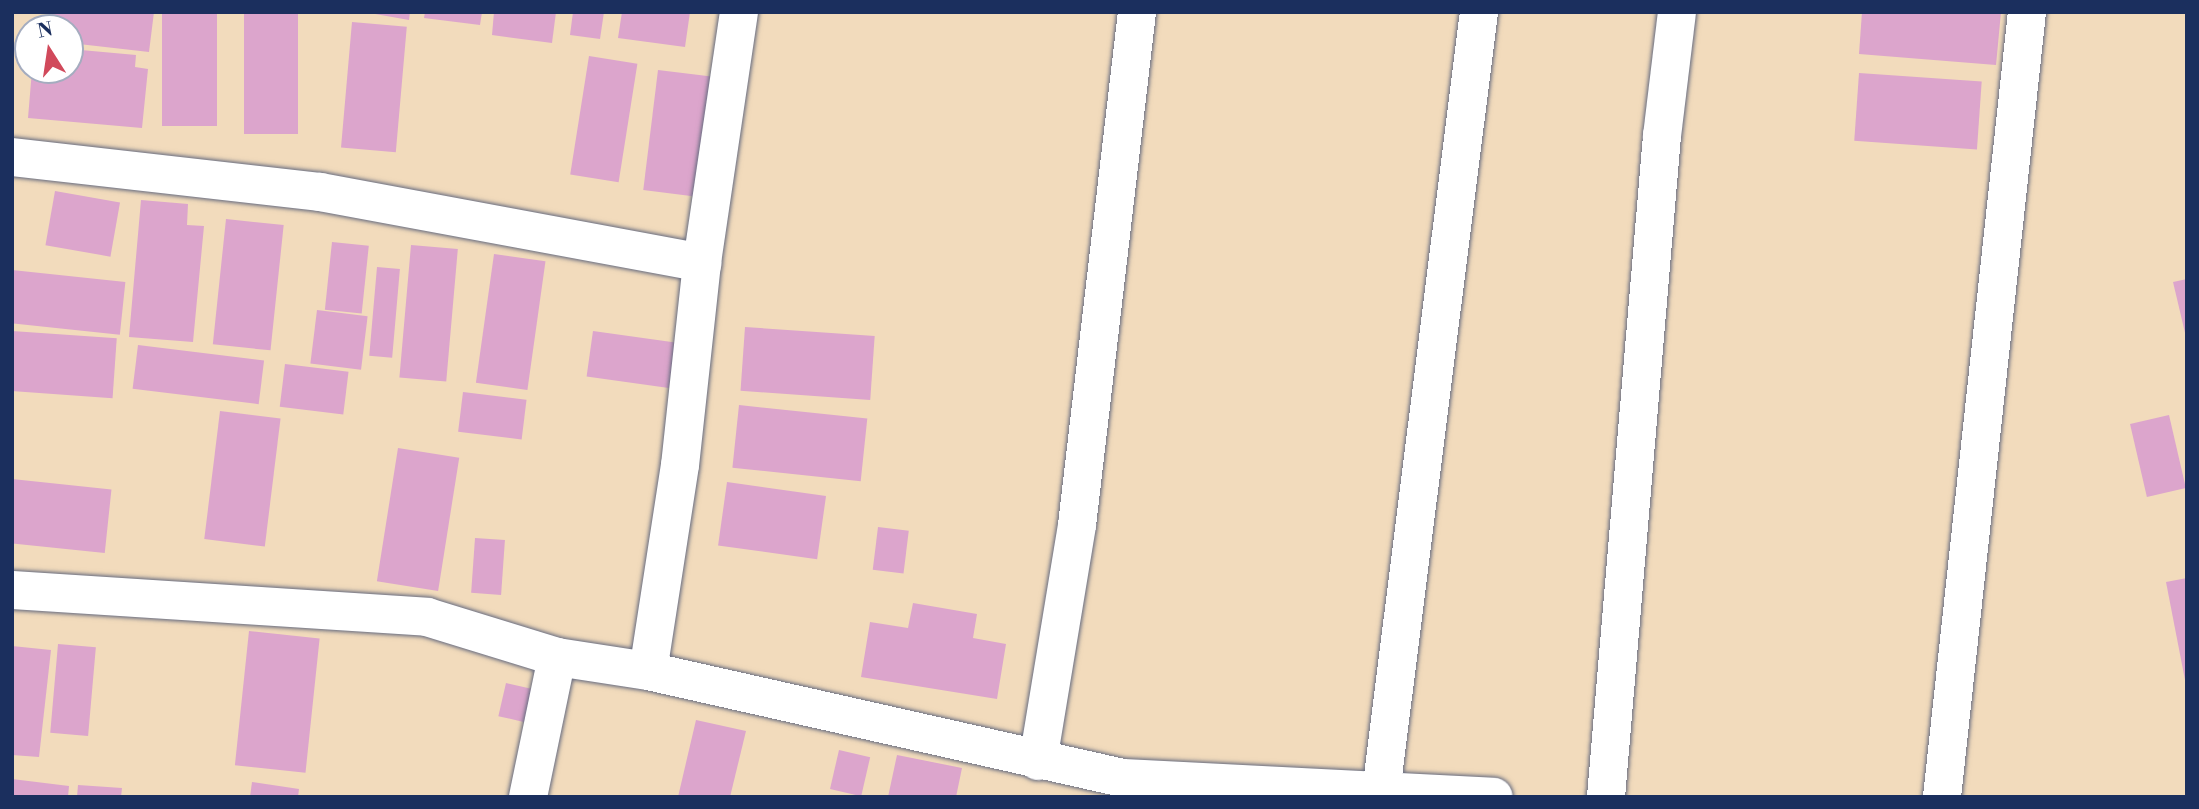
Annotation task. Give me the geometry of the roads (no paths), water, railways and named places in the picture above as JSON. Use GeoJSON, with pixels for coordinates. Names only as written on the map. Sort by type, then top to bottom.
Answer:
{"type":"FeatureCollection","features":[{"type":"Feature","properties":{"kind":"street"},"geometry":{"type":"LineString","coordinates":[[648,671],[680,465],[702,262],[738,12]]}},
{"type":"Feature","properties":{"kind":"street"},"geometry":{"type":"LineString","coordinates":[[1038,761],[1077,525],[1138,12]]}},
{"type":"Feature","properties":{"kind":"street"},"geometry":{"type":"LineString","coordinates":[[1381,792],[1479,12]]}},
{"type":"Feature","properties":{"kind":"street"},"geometry":{"type":"LineString","coordinates":[[1606,797],[1662,136],[1677,12]]}},
{"type":"Feature","properties":{"kind":"street"},"geometry":{"type":"LineString","coordinates":[[1942,797],[2027,12]]}},
{"type":"Feature","properties":{"kind":"street"},"geometry":{"type":"LineString","coordinates":[[12,157],[320,192],[702,262]]}},
{"type":"Feature","properties":{"kind":"street"},"geometry":{"type":"LineString","coordinates":[[12,590],[428,617],[557,657],[648,671],[1038,761],[1124,778],[1494,797]]}},
{"type":"Feature","properties":{"kind":"street"},"geometry":{"type":"LineString","coordinates":[[528,797],[557,657]]}}]}
